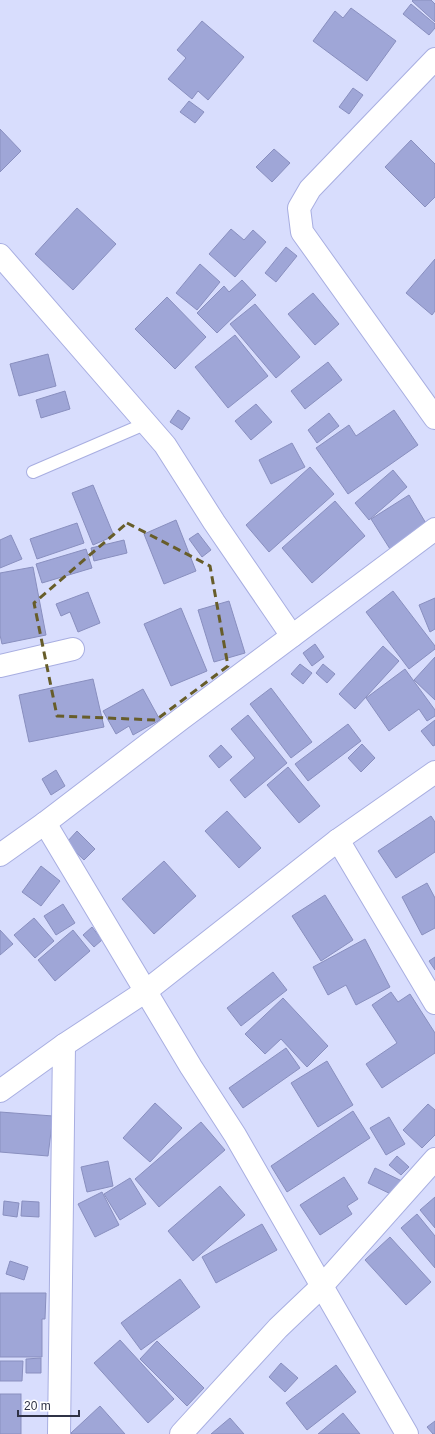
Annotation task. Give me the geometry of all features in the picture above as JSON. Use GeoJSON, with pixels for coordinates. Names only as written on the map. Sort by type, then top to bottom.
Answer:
{"type":"FeatureCollection","features":[{"type":"Feature","properties":{"kind":"street"},"geometry":{"type":"LineString","coordinates":[[435,59],[310,189],[299,208],[302,232],[435,418]]}},
{"type":"Feature","properties":{"kind":"street"},"geometry":{"type":"LineString","coordinates":[[0,255],[165,445],[214,522],[292,636]]}},
{"type":"Feature","properties":{"kind":"street"},"geometry":{"type":"LineString","coordinates":[[0,855],[46,823],[435,529]]}},
{"type":"Feature","properties":{"kind":"street"},"geometry":{"type":"LineString","coordinates":[[0,666],[73,649]]}},
{"type":"Feature","properties":{"kind":"street"},"geometry":{"type":"LineString","coordinates":[[0,1091],[64,1045],[146,991],[338,840],[435,772]]}},
{"type":"Feature","properties":{"kind":"street"},"geometry":{"type":"LineString","coordinates":[[46,823],[191,1066],[235,1135],[407,1434]]}},
{"type":"Feature","properties":{"kind":"street"},"geometry":{"type":"LineString","coordinates":[[338,840],[435,1003]]}},
{"type":"Feature","properties":{"kind":"street"},"geometry":{"type":"LineString","coordinates":[[59,1434],[64,1045]]}},
{"type":"Feature","properties":{"kind":"street"},"geometry":{"type":"LineString","coordinates":[[181,1434],[278,1328],[321,1286],[435,1159]]}},
{"type":"Feature","properties":{"kind":"lane"},"geometry":{"type":"LineString","coordinates":[[33,472],[147,423]]}},
{"type":"Feature","properties":{"kind":"highlighted area"},"geometry":{"type":"Polygon","coordinates":[[[127,523],[210,566],[228,666],[156,720],[57,716],[34,603],[127,523]]]}},
{"type":"Feature","properties":{"kind":"building"},"geometry":{"type":"Polygon","coordinates":[[[431,0],[435,4],[435,22],[412,1],[431,0]]]}},
{"type":"Feature","properties":{"kind":"building"},"geometry":{"type":"Polygon","coordinates":[[[411,4],[435,24],[435,28],[429,35],[403,14],[411,4]]]}},
{"type":"Feature","properties":{"kind":"building"},"geometry":{"type":"Polygon","coordinates":[[[351,8],[396,41],[367,81],[313,41],[335,11],[343,18],[351,8]]]}},
{"type":"Feature","properties":{"kind":"building"},"geometry":{"type":"Polygon","coordinates":[[[202,21],[244,57],[208,100],[198,91],[192,99],[168,79],[186,58],[177,50],[202,21]]]}},
{"type":"Feature","properties":{"kind":"building"},"geometry":{"type":"Polygon","coordinates":[[[353,88],[363,95],[349,114],[339,107],[353,88]]]}},
{"type":"Feature","properties":{"kind":"building"},"geometry":{"type":"Polygon","coordinates":[[[189,101],[204,112],[195,123],[180,112],[189,101]]]}},
{"type":"Feature","properties":{"kind":"building"},"geometry":{"type":"Polygon","coordinates":[[[0,129],[21,151],[0,172],[0,129]]]}},
{"type":"Feature","properties":{"kind":"building"},"geometry":{"type":"Polygon","coordinates":[[[411,140],[435,164],[435,197],[425,207],[385,167],[411,140]]]}},
{"type":"Feature","properties":{"kind":"building"},"geometry":{"type":"Polygon","coordinates":[[[274,149],[290,163],[272,182],[256,167],[274,149]]]}},
{"type":"Feature","properties":{"kind":"building"},"geometry":{"type":"Polygon","coordinates":[[[77,208],[116,244],[73,290],[35,254],[77,208]]]}},
{"type":"Feature","properties":{"kind":"building"},"geometry":{"type":"Polygon","coordinates":[[[231,229],[244,240],[253,230],[266,242],[235,277],[209,254],[231,229]]]}},
{"type":"Feature","properties":{"kind":"building"},"geometry":{"type":"Polygon","coordinates":[[[286,247],[297,256],[276,282],[265,273],[286,247]]]}},
{"type":"Feature","properties":{"kind":"building"},"geometry":{"type":"Polygon","coordinates":[[[435,259],[435,311],[432,315],[406,293],[435,259]]]}},
{"type":"Feature","properties":{"kind":"building"},"geometry":{"type":"Polygon","coordinates":[[[200,264],[220,282],[197,310],[176,293],[200,264]]]}},
{"type":"Feature","properties":{"kind":"building"},"geometry":{"type":"Polygon","coordinates":[[[242,280],[256,295],[217,333],[197,313],[224,286],[229,292],[242,280]]]}},
{"type":"Feature","properties":{"kind":"building"},"geometry":{"type":"Polygon","coordinates":[[[313,293],[339,324],[315,345],[288,314],[313,293]]]}},
{"type":"Feature","properties":{"kind":"building"},"geometry":{"type":"Polygon","coordinates":[[[167,297],[206,337],[175,369],[135,329],[167,297]]]}},
{"type":"Feature","properties":{"kind":"building"},"geometry":{"type":"Polygon","coordinates":[[[255,304],[300,357],[276,378],[230,324],[255,304]]]}},
{"type":"Feature","properties":{"kind":"building"},"geometry":{"type":"Polygon","coordinates":[[[235,335],[268,376],[228,408],[195,367],[235,335]]]}},
{"type":"Feature","properties":{"kind":"building"},"geometry":{"type":"Polygon","coordinates":[[[48,354],[56,386],[19,396],[10,364],[48,354]]]}},
{"type":"Feature","properties":{"kind":"building"},"geometry":{"type":"Polygon","coordinates":[[[328,362],[342,380],[305,409],[291,391],[328,362]]]}},
{"type":"Feature","properties":{"kind":"building"},"geometry":{"type":"Polygon","coordinates":[[[65,391],[70,409],[41,418],[36,400],[65,391]]]}},
{"type":"Feature","properties":{"kind":"building"},"geometry":{"type":"Polygon","coordinates":[[[256,404],[272,422],[251,440],[235,421],[256,404]]]}},
{"type":"Feature","properties":{"kind":"building"},"geometry":{"type":"Polygon","coordinates":[[[178,410],[190,418],[182,430],[170,422],[178,410]]]}},
{"type":"Feature","properties":{"kind":"building"},"geometry":{"type":"Polygon","coordinates":[[[394,410],[418,445],[348,494],[316,448],[349,425],[356,436],[394,410]]]}},
{"type":"Feature","properties":{"kind":"building"},"geometry":{"type":"Polygon","coordinates":[[[329,413],[339,426],[317,443],[308,430],[329,413]]]}},
{"type":"Feature","properties":{"kind":"building"},"geometry":{"type":"Polygon","coordinates":[[[292,443],[305,467],[271,484],[259,460],[292,443]]]}},
{"type":"Feature","properties":{"kind":"building"},"geometry":{"type":"Polygon","coordinates":[[[310,467],[334,494],[269,552],[246,525],[310,467]]]}},
{"type":"Feature","properties":{"kind":"building"},"geometry":{"type":"Polygon","coordinates":[[[393,470],[407,487],[369,520],[355,503],[393,470]]]}},
{"type":"Feature","properties":{"kind":"building"},"geometry":{"type":"Polygon","coordinates":[[[93,485],[114,536],[93,545],[72,493],[93,485]]]}},
{"type":"Feature","properties":{"kind":"building"},"geometry":{"type":"Polygon","coordinates":[[[409,495],[427,525],[390,549],[371,519],[409,495]]]}},
{"type":"Feature","properties":{"kind":"building"},"geometry":{"type":"Polygon","coordinates":[[[335,501],[365,536],[312,583],[282,548],[335,501]]]}},
{"type":"Feature","properties":{"kind":"building"},"geometry":{"type":"Polygon","coordinates":[[[176,520],[196,571],[164,584],[144,534],[176,520]]]}},
{"type":"Feature","properties":{"kind":"building"},"geometry":{"type":"Polygon","coordinates":[[[77,523],[84,543],[37,559],[30,539],[77,523]]]}},
{"type":"Feature","properties":{"kind":"building"},"geometry":{"type":"Polygon","coordinates":[[[198,533],[211,550],[202,557],[189,539],[198,533]]]}},
{"type":"Feature","properties":{"kind":"building"},"geometry":{"type":"Polygon","coordinates":[[[11,535],[22,559],[0,568],[0,540],[11,535]]]}},
{"type":"Feature","properties":{"kind":"building"},"geometry":{"type":"Polygon","coordinates":[[[124,540],[127,553],[94,561],[91,548],[124,540]]]}},
{"type":"Feature","properties":{"kind":"building"},"geometry":{"type":"Polygon","coordinates":[[[86,549],[92,568],[42,583],[36,564],[86,549]]]}},
{"type":"Feature","properties":{"kind":"building"},"geometry":{"type":"Polygon","coordinates":[[[33,567],[46,635],[2,644],[0,635],[0,573],[33,567]]]}},
{"type":"Feature","properties":{"kind":"building"},"geometry":{"type":"Polygon","coordinates":[[[393,591],[435,646],[435,649],[409,669],[366,612],[393,591]]]}},
{"type":"Feature","properties":{"kind":"building"},"geometry":{"type":"Polygon","coordinates":[[[88,592],[100,623],[78,632],[70,612],[61,616],[56,604],[88,592]]]}},
{"type":"Feature","properties":{"kind":"building"},"geometry":{"type":"Polygon","coordinates":[[[435,598],[435,629],[430,632],[419,605],[435,598]]]}},
{"type":"Feature","properties":{"kind":"building"},"geometry":{"type":"Polygon","coordinates":[[[229,601],[245,653],[214,662],[198,610],[229,601]]]}},
{"type":"Feature","properties":{"kind":"building"},"geometry":{"type":"Polygon","coordinates":[[[181,608],[207,671],[171,686],[144,624],[181,608]]]}},
{"type":"Feature","properties":{"kind":"building"},"geometry":{"type":"Polygon","coordinates":[[[315,644],[324,657],[312,666],[303,653],[315,644]]]}},
{"type":"Feature","properties":{"kind":"building"},"geometry":{"type":"Polygon","coordinates":[[[383,646],[399,661],[355,709],[339,694],[383,646]]]}},
{"type":"Feature","properties":{"kind":"building"},"geometry":{"type":"Polygon","coordinates":[[[435,657],[435,700],[414,680],[435,657]]]}},
{"type":"Feature","properties":{"kind":"building"},"geometry":{"type":"Polygon","coordinates":[[[300,664],[312,673],[303,684],[291,674],[300,664]]]}},
{"type":"Feature","properties":{"kind":"building"},"geometry":{"type":"Polygon","coordinates":[[[323,664],[335,674],[327,683],[316,673],[323,664]]]}},
{"type":"Feature","properties":{"kind":"building"},"geometry":{"type":"Polygon","coordinates":[[[405,669],[435,710],[435,716],[427,721],[419,709],[389,731],[366,698],[405,669]]]}},
{"type":"Feature","properties":{"kind":"building"},"geometry":{"type":"Polygon","coordinates":[[[93,679],[104,727],[29,742],[19,695],[93,679]]]}},
{"type":"Feature","properties":{"kind":"building"},"geometry":{"type":"Polygon","coordinates":[[[271,688],[312,742],[291,758],[250,704],[271,688]]]}},
{"type":"Feature","properties":{"kind":"building"},"geometry":{"type":"Polygon","coordinates":[[[143,689],[160,720],[133,735],[129,726],[116,734],[103,711],[143,689]]]}},
{"type":"Feature","properties":{"kind":"building"},"geometry":{"type":"Polygon","coordinates":[[[248,715],[287,763],[245,798],[230,780],[255,758],[231,729],[248,715]]]}},
{"type":"Feature","properties":{"kind":"building"},"geometry":{"type":"Polygon","coordinates":[[[435,720],[435,745],[433,746],[421,731],[435,720]]]}},
{"type":"Feature","properties":{"kind":"building"},"geometry":{"type":"Polygon","coordinates":[[[348,724],[361,741],[308,781],[295,764],[348,724]]]}},
{"type":"Feature","properties":{"kind":"building"},"geometry":{"type":"Polygon","coordinates":[[[362,744],[375,758],[361,772],[348,758],[362,744]]]}},
{"type":"Feature","properties":{"kind":"building"},"geometry":{"type":"Polygon","coordinates":[[[221,745],[232,757],[219,768],[209,756],[221,745]]]}},
{"type":"Feature","properties":{"kind":"building"},"geometry":{"type":"Polygon","coordinates":[[[288,767],[320,806],[299,823],[267,785],[288,767]]]}},
{"type":"Feature","properties":{"kind":"building"},"geometry":{"type":"Polygon","coordinates":[[[56,770],[65,786],[51,795],[42,779],[56,770]]]}},
{"type":"Feature","properties":{"kind":"building"},"geometry":{"type":"Polygon","coordinates":[[[227,811],[261,848],[239,868],[205,831],[227,811]]]}},
{"type":"Feature","properties":{"kind":"building"},"geometry":{"type":"Polygon","coordinates":[[[431,816],[435,822],[435,852],[396,878],[378,851],[431,816]]]}},
{"type":"Feature","properties":{"kind":"building"},"geometry":{"type":"Polygon","coordinates":[[[77,831],[95,849],[84,860],[66,843],[77,831]]]}},
{"type":"Feature","properties":{"kind":"building"},"geometry":{"type":"Polygon","coordinates":[[[164,861],[196,896],[154,934],[122,899],[164,861]]]}},
{"type":"Feature","properties":{"kind":"building"},"geometry":{"type":"Polygon","coordinates":[[[41,866],[60,881],[41,906],[22,892],[41,866]]]}},
{"type":"Feature","properties":{"kind":"building"},"geometry":{"type":"Polygon","coordinates":[[[427,883],[435,898],[435,928],[422,935],[402,897],[427,883]]]}},
{"type":"Feature","properties":{"kind":"building"},"geometry":{"type":"Polygon","coordinates":[[[325,895],[353,940],[321,961],[292,916],[325,895]]]}},
{"type":"Feature","properties":{"kind":"building"},"geometry":{"type":"Polygon","coordinates":[[[63,904],[75,923],[56,935],[44,916],[63,904]]]}},
{"type":"Feature","properties":{"kind":"building"},"geometry":{"type":"Polygon","coordinates":[[[34,918],[54,941],[35,958],[14,935],[34,918]]]}},
{"type":"Feature","properties":{"kind":"building"},"geometry":{"type":"Polygon","coordinates":[[[92,927],[102,940],[94,947],[83,935],[92,927]]]}},
{"type":"Feature","properties":{"kind":"building"},"geometry":{"type":"Polygon","coordinates":[[[0,930],[13,944],[0,955],[0,930]]]}},
{"type":"Feature","properties":{"kind":"building"},"geometry":{"type":"Polygon","coordinates":[[[73,930],[90,951],[55,981],[38,960],[73,930]]]}},
{"type":"Feature","properties":{"kind":"building"},"geometry":{"type":"Polygon","coordinates":[[[365,939],[390,987],[356,1005],[346,985],[328,995],[313,967],[365,939]]]}},
{"type":"Feature","properties":{"kind":"building"},"geometry":{"type":"Polygon","coordinates":[[[435,957],[435,970],[429,961],[435,957]]]}},
{"type":"Feature","properties":{"kind":"building"},"geometry":{"type":"Polygon","coordinates":[[[273,972],[287,990],[241,1026],[227,1008],[273,972]]]}},
{"type":"Feature","properties":{"kind":"building"},"geometry":{"type":"Polygon","coordinates":[[[391,992],[398,1002],[410,994],[435,1033],[435,1053],[382,1088],[366,1064],[397,1043],[372,1005],[391,992]]]}},
{"type":"Feature","properties":{"kind":"building"},"geometry":{"type":"Polygon","coordinates":[[[283,998],[328,1046],[307,1067],[281,1039],[265,1054],[245,1034],[283,998]]]}},
{"type":"Feature","properties":{"kind":"building"},"geometry":{"type":"Polygon","coordinates":[[[286,1048],[300,1068],[243,1108],[229,1088],[286,1048]]]}},
{"type":"Feature","properties":{"kind":"building"},"geometry":{"type":"Polygon","coordinates":[[[327,1061],[353,1105],[318,1127],[291,1083],[327,1061]]]}},
{"type":"Feature","properties":{"kind":"building"},"geometry":{"type":"Polygon","coordinates":[[[155,1103],[182,1128],[150,1162],[123,1138],[155,1103]]]}},
{"type":"Feature","properties":{"kind":"building"},"geometry":{"type":"Polygon","coordinates":[[[428,1104],[435,1110],[435,1135],[422,1148],[403,1130],[428,1104]]]}},
{"type":"Feature","properties":{"kind":"building"},"geometry":{"type":"Polygon","coordinates":[[[353,1111],[370,1138],[287,1192],[271,1166],[353,1111]]]}},
{"type":"Feature","properties":{"kind":"building"},"geometry":{"type":"Polygon","coordinates":[[[0,1112],[53,1116],[48,1156],[0,1152],[0,1112]]]}},
{"type":"Feature","properties":{"kind":"building"},"geometry":{"type":"Polygon","coordinates":[[[389,1117],[405,1144],[386,1155],[370,1128],[389,1117]]]}},
{"type":"Feature","properties":{"kind":"building"},"geometry":{"type":"Polygon","coordinates":[[[201,1122],[225,1150],[159,1207],[135,1179],[201,1122]]]}},
{"type":"Feature","properties":{"kind":"building"},"geometry":{"type":"Polygon","coordinates":[[[397,1156],[409,1167],[401,1175],[389,1165],[397,1156]]]}},
{"type":"Feature","properties":{"kind":"building"},"geometry":{"type":"Polygon","coordinates":[[[108,1161],[113,1186],[87,1192],[81,1167],[108,1161]]]}},
{"type":"Feature","properties":{"kind":"building"},"geometry":{"type":"Polygon","coordinates":[[[375,1168],[406,1183],[399,1198],[368,1183],[375,1168]]]}},
{"type":"Feature","properties":{"kind":"building"},"geometry":{"type":"Polygon","coordinates":[[[344,1177],[358,1199],[347,1206],[352,1214],[320,1235],[300,1205],[344,1177]]]}},
{"type":"Feature","properties":{"kind":"building"},"geometry":{"type":"Polygon","coordinates":[[[130,1178],[146,1204],[120,1220],[104,1194],[130,1178]]]}},
{"type":"Feature","properties":{"kind":"building"},"geometry":{"type":"Polygon","coordinates":[[[220,1186],[245,1215],[193,1261],[168,1231],[220,1186]]]}},
{"type":"Feature","properties":{"kind":"building"},"geometry":{"type":"Polygon","coordinates":[[[102,1192],[119,1225],[95,1237],[78,1204],[102,1192]]]}},
{"type":"Feature","properties":{"kind":"building"},"geometry":{"type":"Polygon","coordinates":[[[435,1197],[435,1228],[420,1210],[435,1197]]]}},
{"type":"Feature","properties":{"kind":"building"},"geometry":{"type":"Polygon","coordinates":[[[4,1201],[19,1203],[17,1217],[3,1215],[4,1201]]]}},
{"type":"Feature","properties":{"kind":"building"},"geometry":{"type":"Polygon","coordinates":[[[22,1201],[39,1202],[39,1217],[21,1216],[22,1201]]]}},
{"type":"Feature","properties":{"kind":"building"},"geometry":{"type":"Polygon","coordinates":[[[417,1214],[435,1236],[435,1268],[401,1228],[417,1214]]]}},
{"type":"Feature","properties":{"kind":"building"},"geometry":{"type":"Polygon","coordinates":[[[262,1224],[277,1250],[216,1283],[202,1257],[262,1224]]]}},
{"type":"Feature","properties":{"kind":"building"},"geometry":{"type":"Polygon","coordinates":[[[390,1237],[431,1282],[406,1305],[365,1260],[390,1237]]]}},
{"type":"Feature","properties":{"kind":"building"},"geometry":{"type":"Polygon","coordinates":[[[10,1261],[28,1267],[24,1280],[6,1274],[10,1261]]]}},
{"type":"Feature","properties":{"kind":"building"},"geometry":{"type":"Polygon","coordinates":[[[180,1279],[200,1307],[141,1350],[121,1323],[180,1279]]]}},
{"type":"Feature","properties":{"kind":"building"},"geometry":{"type":"Polygon","coordinates":[[[0,1293],[46,1293],[45,1319],[42,1319],[42,1357],[0,1357],[0,1293]]]}},
{"type":"Feature","properties":{"kind":"building"},"geometry":{"type":"Polygon","coordinates":[[[120,1340],[174,1399],[148,1423],[94,1363],[120,1340]]]}},
{"type":"Feature","properties":{"kind":"building"},"geometry":{"type":"Polygon","coordinates":[[[157,1341],[204,1388],[187,1406],[140,1359],[157,1341]]]}},
{"type":"Feature","properties":{"kind":"building"},"geometry":{"type":"Polygon","coordinates":[[[41,1358],[41,1373],[26,1373],[26,1359],[41,1358]]]}},
{"type":"Feature","properties":{"kind":"building"},"geometry":{"type":"Polygon","coordinates":[[[0,1361],[23,1361],[22,1381],[0,1381],[0,1361]]]}},
{"type":"Feature","properties":{"kind":"building"},"geometry":{"type":"Polygon","coordinates":[[[281,1363],[298,1378],[285,1392],[269,1377],[281,1363]]]}},
{"type":"Feature","properties":{"kind":"building"},"geometry":{"type":"Polygon","coordinates":[[[336,1365],[356,1392],[307,1430],[286,1403],[336,1365]]]}},
{"type":"Feature","properties":{"kind":"building"},"geometry":{"type":"Polygon","coordinates":[[[0,1394],[21,1394],[21,1434],[0,1434],[0,1394]]]}},
{"type":"Feature","properties":{"kind":"building"},"geometry":{"type":"Polygon","coordinates":[[[100,1406],[125,1434],[71,1433],[100,1406]]]}},
{"type":"Feature","properties":{"kind":"building"},"geometry":{"type":"Polygon","coordinates":[[[343,1413],[360,1434],[318,1434],[343,1413]]]}},
{"type":"Feature","properties":{"kind":"building"},"geometry":{"type":"Polygon","coordinates":[[[230,1418],[244,1434],[211,1434],[230,1418]]]}},
{"type":"Feature","properties":{"kind":"building"},"geometry":{"type":"Polygon","coordinates":[[[435,1421],[435,1434],[433,1434],[427,1427],[435,1421]]]}}]}
